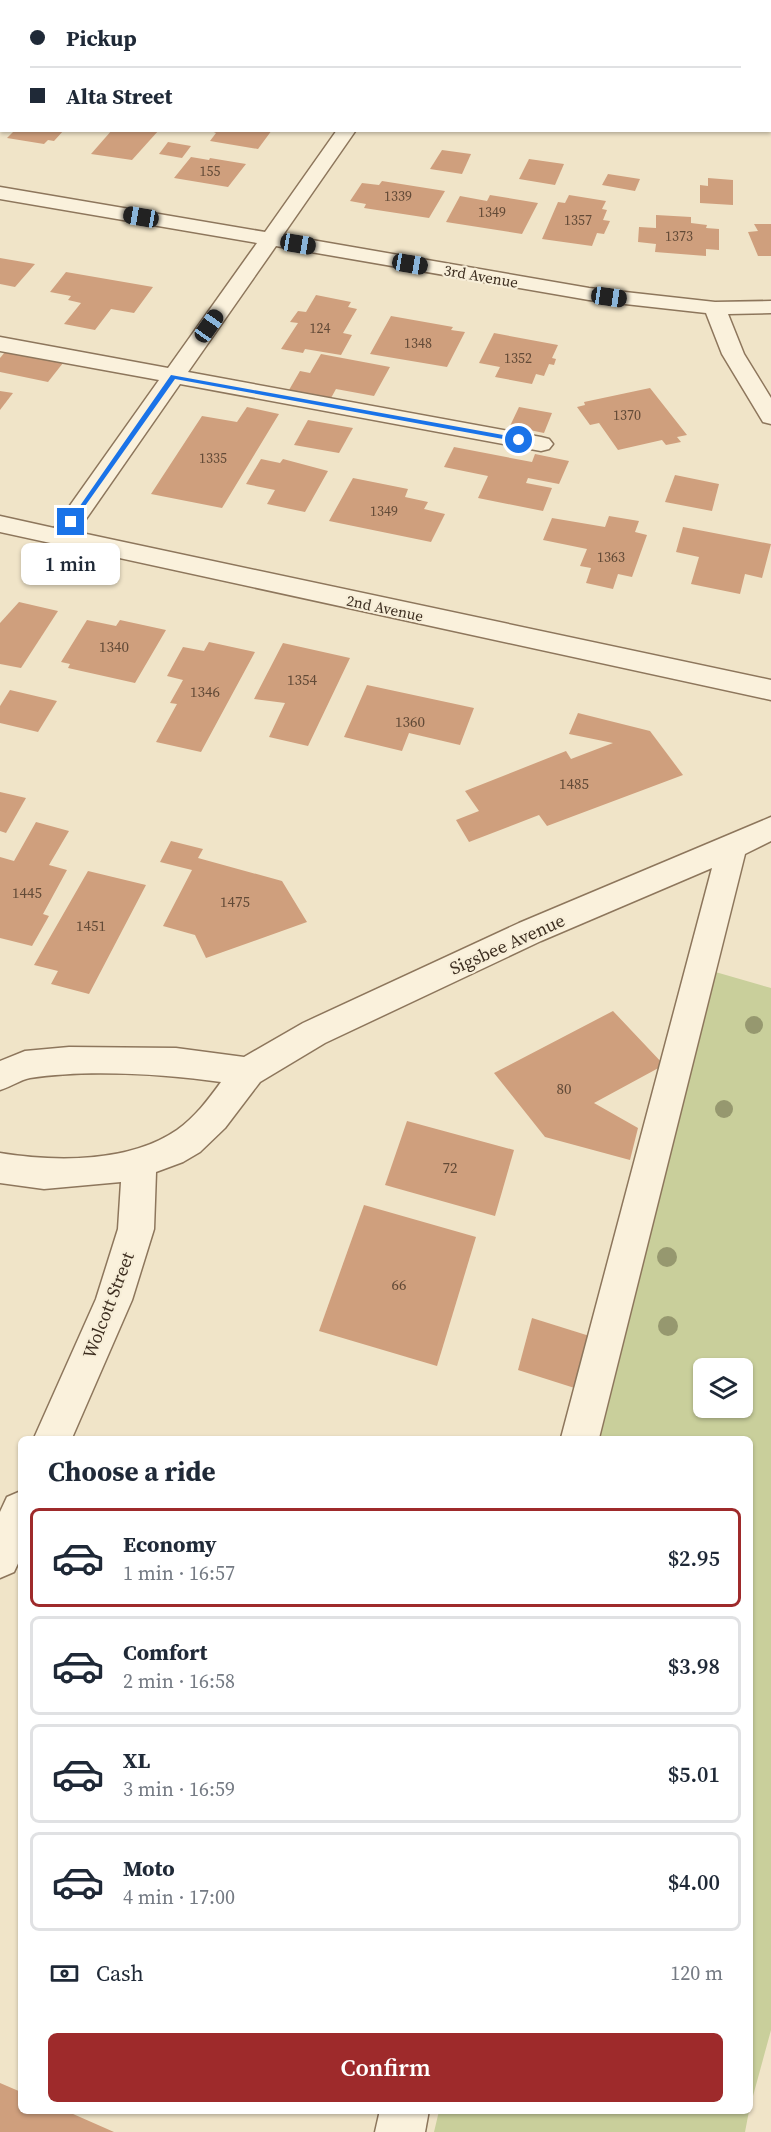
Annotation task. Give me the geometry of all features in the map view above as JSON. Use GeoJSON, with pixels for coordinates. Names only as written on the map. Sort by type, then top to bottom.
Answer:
{"type":"FeatureCollection","features":[{"type":"Feature","properties":{"kind":"street"},"geometry":{"type":"LineString","coordinates":[[60,538],[346,132]]}},
{"type":"Feature","properties":{"kind":"street","name":"3rd Avenue"},"geometry":{"type":"LineString","coordinates":[[0,193],[589,294],[715,308],[771,307]]}},
{"type":"Feature","properties":{"kind":"street"},"geometry":{"type":"LineString","coordinates":[[715,308],[734,354],[771,417]]}},
{"type":"Feature","properties":{"kind":"street"},"geometry":{"type":"LineString","coordinates":[[0,344],[541,444]]}},
{"type":"Feature","properties":{"kind":"street","name":"2nd Avenue"},"geometry":{"type":"LineString","coordinates":[[0,525],[771,690]]}},
{"type":"Feature","properties":{"kind":"street","name":"Sigsbee Avenue"},"geometry":{"type":"LineString","coordinates":[[0,1168],[41,1173],[74,1172],[138,1164],[187,1143],[210,1122],[248,1071],[314,1033],[530,932],[732,847],[771,828]]}},
{"type":"Feature","properties":{"kind":"street"},"geometry":{"type":"LineString","coordinates":[[581,1436],[719,906],[732,847]]}},
{"type":"Feature","properties":{"kind":"street"},"geometry":{"type":"LineString","coordinates":[[1,1073],[25,1065],[69,1061],[176,1062],[248,1071]]}},
{"type":"Feature","properties":{"kind":"street","name":"Wolcott Street"},"geometry":{"type":"LineString","coordinates":[[54,1436],[114,1299],[127,1260],[136,1230],[138,1164]]}},
{"type":"Feature","properties":{"kind":"street"},"geometry":{"type":"LineString","coordinates":[[0,1558],[18,1518]]}},
{"type":"Feature","properties":{"kind":"street"},"geometry":{"type":"LineString","coordinates":[[400,2132],[404,2114]]}},
{"type":"Feature","properties":{"kind":"green space"},"geometry":{"type":"Polygon","coordinates":[[[712,971],[771,988],[771,2030],[753,2096],[753,1436],[600,1436],[712,971]]]}},
{"type":"Feature","properties":{"kind":"green space"},"geometry":{"type":"Polygon","coordinates":[[[438,2114],[748,2114],[745,2132],[434,2132],[438,2114]]]}},
{"type":"Feature","properties":{"kind":"building"},"geometry":{"type":"Polygon","coordinates":[[[13,132],[62,132],[54,141],[48,140],[44,144],[7,138],[13,132]]]}},
{"type":"Feature","properties":{"kind":"building"},"geometry":{"type":"Polygon","coordinates":[[[110,132],[157,132],[132,160],[91,154],[110,132]]]}},
{"type":"Feature","properties":{"kind":"building"},"geometry":{"type":"Polygon","coordinates":[[[214,132],[271,132],[258,149],[210,141],[216,133],[214,132]]]}},
{"type":"Feature","properties":{"kind":"building"},"geometry":{"type":"Polygon","coordinates":[[[168,142],[191,146],[182,158],[159,154],[168,142]]]}},
{"type":"Feature","properties":{"kind":"building"},"geometry":{"type":"Polygon","coordinates":[[[442,150],[471,154],[462,174],[430,169],[442,150]]]}},
{"type":"Feature","properties":{"kind":"building"},"geometry":{"type":"Polygon","coordinates":[[[191,157],[246,164],[228,187],[174,178],[191,157]]]}},
{"type":"Feature","properties":{"kind":"building"},"geometry":{"type":"Polygon","coordinates":[[[529,159],[564,164],[555,185],[519,179],[529,159]]]}},
{"type":"Feature","properties":{"kind":"building"},"geometry":{"type":"Polygon","coordinates":[[[608,174],[640,179],[635,191],[602,185],[608,174]]]}},
{"type":"Feature","properties":{"kind":"building"},"geometry":{"type":"Polygon","coordinates":[[[708,178],[733,180],[733,205],[700,203],[700,185],[708,186],[708,178]]]}},
{"type":"Feature","properties":{"kind":"building"},"geometry":{"type":"Polygon","coordinates":[[[382,181],[445,191],[429,218],[364,208],[366,204],[350,201],[362,183],[379,185],[382,181]]]}},
{"type":"Feature","properties":{"kind":"building"},"geometry":{"type":"Polygon","coordinates":[[[490,195],[538,203],[522,234],[446,222],[460,196],[487,201],[490,195]]]}},
{"type":"Feature","properties":{"kind":"building"},"geometry":{"type":"Polygon","coordinates":[[[569,195],[606,201],[602,209],[607,210],[603,220],[610,221],[604,234],[597,233],[592,246],[542,239],[558,202],[565,203],[569,195]]]}},
{"type":"Feature","properties":{"kind":"building"},"geometry":{"type":"Polygon","coordinates":[[[656,215],[691,217],[691,223],[719,229],[719,250],[706,249],[706,256],[655,252],[656,244],[638,242],[639,227],[656,228],[656,215]]]}},
{"type":"Feature","properties":{"kind":"building"},"geometry":{"type":"Polygon","coordinates":[[[754,224],[771,224],[771,256],[758,256],[748,232],[758,231],[754,224]]]}},
{"type":"Feature","properties":{"kind":"building"},"geometry":{"type":"Polygon","coordinates":[[[0,258],[35,264],[15,287],[0,284],[0,258]]]}},
{"type":"Feature","properties":{"kind":"building"},"geometry":{"type":"Polygon","coordinates":[[[66,272],[153,287],[134,313],[111,309],[95,330],[64,324],[81,303],[68,300],[71,296],[50,292],[66,272]]]}},
{"type":"Feature","properties":{"kind":"building"},"geometry":{"type":"Polygon","coordinates":[[[316,295],[351,302],[348,307],[357,309],[343,333],[352,335],[341,355],[305,349],[303,353],[281,349],[298,323],[290,322],[298,311],[306,312],[316,295]]]}},
{"type":"Feature","properties":{"kind":"building"},"geometry":{"type":"Polygon","coordinates":[[[391,316],[453,327],[451,330],[465,332],[447,367],[370,354],[391,316]]]}},
{"type":"Feature","properties":{"kind":"building"},"geometry":{"type":"Polygon","coordinates":[[[494,333],[558,345],[552,358],[556,359],[554,365],[549,364],[544,376],[536,374],[532,384],[495,377],[500,367],[479,363],[494,333]]]}},
{"type":"Feature","properties":{"kind":"building"},"geometry":{"type":"Polygon","coordinates":[[[5,352],[63,363],[48,382],[0,372],[0,358],[5,352]]]}},
{"type":"Feature","properties":{"kind":"building"},"geometry":{"type":"Polygon","coordinates":[[[321,354],[390,367],[374,396],[336,389],[331,398],[289,390],[300,371],[310,373],[321,354]]]}},
{"type":"Feature","properties":{"kind":"building"},"geometry":{"type":"Polygon","coordinates":[[[650,388],[687,435],[677,437],[681,442],[666,445],[662,440],[618,450],[599,423],[590,425],[577,407],[585,405],[584,402],[650,388]]]}},
{"type":"Feature","properties":{"kind":"building"},"geometry":{"type":"Polygon","coordinates":[[[0,391],[13,393],[0,410],[0,391]]]}},
{"type":"Feature","properties":{"kind":"building"},"geometry":{"type":"Polygon","coordinates":[[[247,407],[279,414],[222,508],[151,494],[202,416],[237,422],[247,407]]]}},
{"type":"Feature","properties":{"kind":"building"},"geometry":{"type":"Polygon","coordinates":[[[519,407],[552,413],[544,433],[510,426],[519,407]]]}},
{"type":"Feature","properties":{"kind":"building"},"geometry":{"type":"Polygon","coordinates":[[[308,420],[353,428],[339,453],[294,445],[308,420]]]}},
{"type":"Feature","properties":{"kind":"building"},"geometry":{"type":"Polygon","coordinates":[[[454,447],[532,462],[535,454],[569,461],[559,484],[528,478],[526,483],[552,488],[543,511],[478,498],[488,476],[444,467],[454,447]]]}},
{"type":"Feature","properties":{"kind":"building"},"geometry":{"type":"Polygon","coordinates":[[[261,459],[280,463],[283,459],[328,471],[305,512],[267,504],[275,490],[246,484],[261,459]]]}},
{"type":"Feature","properties":{"kind":"building"},"geometry":{"type":"Polygon","coordinates":[[[675,475],[719,484],[712,511],[665,502],[675,475]]]}},
{"type":"Feature","properties":{"kind":"building"},"geometry":{"type":"Polygon","coordinates":[[[353,478],[408,489],[405,497],[428,502],[424,509],[445,514],[431,542],[329,521],[353,478]]]}},
{"type":"Feature","properties":{"kind":"building"},"geometry":{"type":"Polygon","coordinates":[[[609,516],[639,521],[635,532],[647,535],[632,577],[618,574],[613,589],[586,583],[591,568],[580,566],[587,549],[543,540],[552,518],[605,527],[609,516]]]}},
{"type":"Feature","properties":{"kind":"building"},"geometry":{"type":"Polygon","coordinates":[[[683,527],[771,544],[762,578],[745,574],[740,594],[691,584],[699,557],[676,552],[683,527]]]}},
{"type":"Feature","properties":{"kind":"building"},"geometry":{"type":"Polygon","coordinates":[[[19,602],[58,611],[21,668],[0,664],[0,623],[19,602]]]}},
{"type":"Feature","properties":{"kind":"building"},"geometry":{"type":"Polygon","coordinates":[[[87,620],[116,626],[120,620],[166,630],[135,683],[68,668],[70,664],[61,662],[87,620]]]}},
{"type":"Feature","properties":{"kind":"building"},"geometry":{"type":"Polygon","coordinates":[[[209,642],[255,652],[201,752],[156,742],[177,704],[170,703],[183,680],[167,676],[183,647],[204,651],[209,642]]]}},
{"type":"Feature","properties":{"kind":"building"},"geometry":{"type":"Polygon","coordinates":[[[283,643],[350,658],[308,746],[269,737],[285,703],[254,699],[283,643]]]}},
{"type":"Feature","properties":{"kind":"building"},"geometry":{"type":"Polygon","coordinates":[[[367,685],[474,708],[460,745],[409,733],[402,751],[344,737],[367,685]]]}},
{"type":"Feature","properties":{"kind":"building"},"geometry":{"type":"Polygon","coordinates":[[[10,690],[57,701],[38,732],[0,723],[0,706],[10,690]]]}},
{"type":"Feature","properties":{"kind":"building"},"geometry":{"type":"Polygon","coordinates":[[[578,713],[650,731],[683,775],[547,826],[539,815],[469,842],[456,820],[479,811],[465,791],[566,751],[571,759],[613,743],[569,734],[578,713]]]}},
{"type":"Feature","properties":{"kind":"building"},"geometry":{"type":"Polygon","coordinates":[[[0,792],[26,798],[6,833],[0,831],[0,792]]]}},
{"type":"Feature","properties":{"kind":"building"},"geometry":{"type":"Polygon","coordinates":[[[36,822],[69,831],[49,865],[67,870],[43,914],[49,916],[32,946],[0,938],[0,857],[14,861],[36,822]]]}},
{"type":"Feature","properties":{"kind":"building"},"geometry":{"type":"Polygon","coordinates":[[[171,841],[203,849],[198,858],[282,881],[307,922],[206,958],[195,935],[163,926],[192,870],[160,862],[171,841]]]}},
{"type":"Feature","properties":{"kind":"building"},"geometry":{"type":"Polygon","coordinates":[[[88,871],[146,885],[89,994],[51,984],[58,971],[34,965],[88,871]]]}},
{"type":"Feature","properties":{"kind":"building"},"geometry":{"type":"Polygon","coordinates":[[[613,1011],[664,1065],[594,1103],[638,1128],[630,1160],[545,1137],[494,1073],[613,1011]]]}},
{"type":"Feature","properties":{"kind":"building"},"geometry":{"type":"Polygon","coordinates":[[[407,1121],[514,1150],[495,1216],[385,1185],[407,1121]]]}},
{"type":"Feature","properties":{"kind":"building"},"geometry":{"type":"Polygon","coordinates":[[[364,1205],[476,1237],[437,1366],[319,1331],[364,1205]]]}},
{"type":"Feature","properties":{"kind":"building"},"geometry":{"type":"Polygon","coordinates":[[[532,1318],[596,1338],[584,1391],[518,1370],[532,1318]]]}},
{"type":"Feature","properties":{"kind":"building"},"geometry":{"type":"Polygon","coordinates":[[[0,2083],[18,2091],[18,2114],[73,2114],[114,2132],[0,2132],[0,2083]]]}},
{"type":"Feature","properties":{"kind":"route"},"geometry":{"type":"LineString","coordinates":[[71,522],[173,377],[519,440]]}}]}
